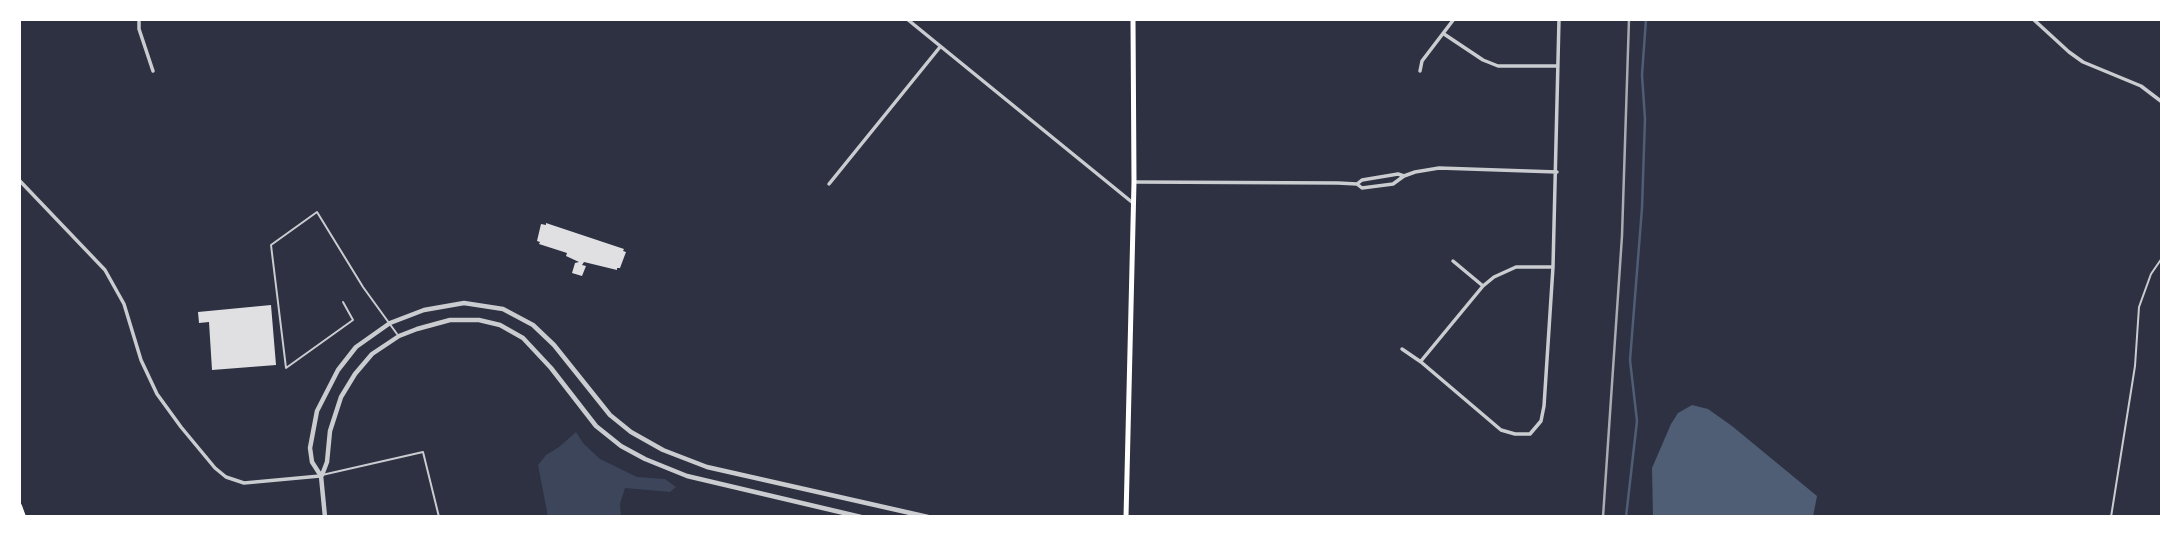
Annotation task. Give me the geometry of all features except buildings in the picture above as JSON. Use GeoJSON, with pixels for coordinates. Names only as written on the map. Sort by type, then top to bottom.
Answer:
{"type":"FeatureCollection","features":[{"type":"Feature","properties":{"kind":"highway"},"geometry":{"type":"LineString","coordinates":[[19,506],[23,517]]}},
{"type":"Feature","properties":{"kind":"main road"},"geometry":{"type":"LineString","coordinates":[[1126,517],[1134,183],[1133,19]]}},
{"type":"Feature","properties":{"kind":"street"},"geometry":{"type":"LineString","coordinates":[[139,19],[139,29],[153,71]]}},
{"type":"Feature","properties":{"kind":"street"},"geometry":{"type":"LineString","coordinates":[[907,19],[1133,203]]}},
{"type":"Feature","properties":{"kind":"street"},"geometry":{"type":"LineString","coordinates":[[1420,71],[1422,61],[1454,19]]}},
{"type":"Feature","properties":{"kind":"street"},"geometry":{"type":"LineString","coordinates":[[1402,349],[1501,430],[1530,434],[1541,421],[1553,267],[1559,19]]}},
{"type":"Feature","properties":{"kind":"street"},"geometry":{"type":"LineString","coordinates":[[2033,19],[2083,62],[2141,86],[2162,102]]}},
{"type":"Feature","properties":{"kind":"street"},"geometry":{"type":"LineString","coordinates":[[1444,34],[1483,60],[1498,66],[1558,66]]}},
{"type":"Feature","properties":{"kind":"street"},"geometry":{"type":"LineString","coordinates":[[829,184],[940,46]]}},
{"type":"Feature","properties":{"kind":"street"},"geometry":{"type":"LineString","coordinates":[[1357,184],[1362,188],[1393,184],[1404,176],[1438,168],[1557,172]]}},
{"type":"Feature","properties":{"kind":"street"},"geometry":{"type":"LineString","coordinates":[[1134,183],[1357,184],[1363,180],[1398,174],[1404,176]]}},
{"type":"Feature","properties":{"kind":"street"},"geometry":{"type":"LineString","coordinates":[[19,180],[105,270],[124,304],[141,360],[157,394],[220,474],[232,480],[249,483],[321,476]]}},
{"type":"Feature","properties":{"kind":"street"},"geometry":{"type":"LineString","coordinates":[[1453,261],[1483,286]]}},
{"type":"Feature","properties":{"kind":"street"},"geometry":{"type":"LineString","coordinates":[[1421,362],[1483,286],[1503,272],[1516,267],[1553,267]]}},
{"type":"Feature","properties":{"kind":"street"},"geometry":{"type":"LineString","coordinates":[[325,517],[321,476],[312,462],[310,448],[317,411],[338,370],[356,347],[390,323],[424,310],[456,303],[477,303],[503,309],[523,318],[545,335],[610,415],[631,432],[663,450],[719,470],[928,517]]}},
{"type":"Feature","properties":{"kind":"street"},"geometry":{"type":"LineString","coordinates":[[321,476],[327,462],[330,431],[341,397],[363,363],[378,349],[399,336],[461,318],[500,325],[517,333],[533,347],[596,426],[637,455],[687,477],[861,517]]}},
{"type":"Feature","properties":{"kind":"lane"},"geometry":{"type":"LineString","coordinates":[[342,302],[353,320],[286,368],[271,245],[317,212],[363,286],[399,336]]}},
{"type":"Feature","properties":{"kind":"lane"},"geometry":{"type":"LineString","coordinates":[[2111,517],[2135,366],[2139,307],[2151,274],[2162,258]]}},
{"type":"Feature","properties":{"kind":"lane"},"geometry":{"type":"LineString","coordinates":[[321,476],[423,452],[439,517]]}},
{"type":"Feature","properties":{"kind":"shaded area"},"geometry":{"type":"Polygon","coordinates":[[[1692,405],[1708,409],[1732,426],[1817,496],[1813,517],[1653,517],[1652,468],[1671,424],[1678,413],[1692,405]]]}},
{"type":"Feature","properties":{"kind":"shaded area"},"geometry":{"type":"Polygon","coordinates":[[[576,432],[600,459],[637,477],[665,479],[676,487],[670,492],[625,488],[620,504],[621,517],[548,517],[538,465],[546,455],[576,432]]]}},
{"type":"Feature","properties":{"kind":"waterway"},"geometry":{"type":"LineString","coordinates":[[1626,517],[1637,421],[1630,360],[1642,208],[1645,119],[1642,75],[1646,19]]}},
{"type":"Feature","properties":{"kind":"railway"},"geometry":{"type":"LineString","coordinates":[[1603,517],[1622,236],[1629,19]]}}]}
